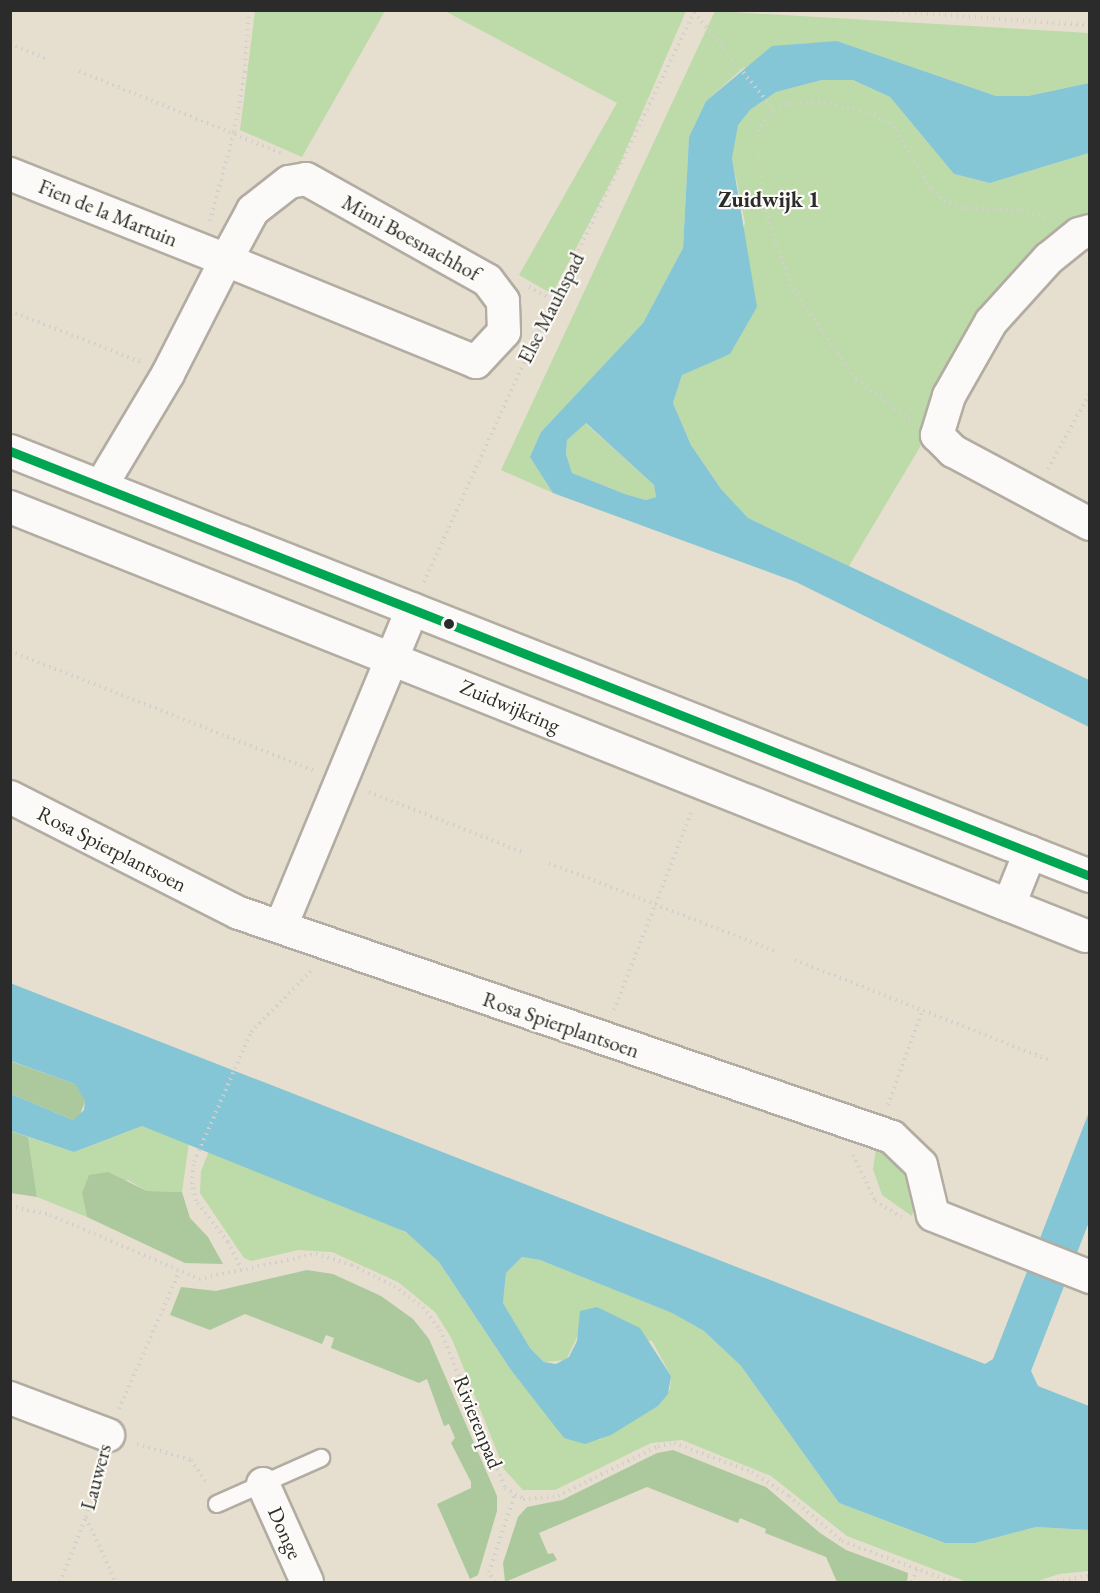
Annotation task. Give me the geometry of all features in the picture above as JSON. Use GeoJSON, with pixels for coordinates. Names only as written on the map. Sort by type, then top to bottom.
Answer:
{"type":"FeatureCollection","features":[{"type":"Feature","properties":{"kind":"street","name":"Fien de la Martuin"},"geometry":{"type":"LineString","coordinates":[[10,174],[211,254]]}},
{"type":"Feature","properties":{"kind":"street"},"geometry":{"type":"LineString","coordinates":[[101,486],[168,374],[211,254],[253,210],[289,182],[306,179]]}},
{"type":"Feature","properties":{"kind":"street","name":"Mimi Boesnachhof"},"geometry":{"type":"LineString","coordinates":[[211,254],[476,362],[493,348],[504,332],[506,317],[503,301],[487,280],[306,179]]}},
{"type":"Feature","properties":{"kind":"street"},"geometry":{"type":"LineString","coordinates":[[1084,233],[1042,265],[991,322],[949,396],[937,435],[953,451],[1089,524]]}},
{"type":"Feature","properties":{"kind":"street"},"geometry":{"type":"LineString","coordinates":[[10,451],[1089,876]]}},
{"type":"Feature","properties":{"kind":"street","name":"Zuidwijkring"},"geometry":{"type":"LineString","coordinates":[[10,507],[390,656],[702,785],[1086,936]]}},
{"type":"Feature","properties":{"kind":"street"},"geometry":{"type":"LineString","coordinates":[[281,926],[338,780],[412,609]]}},
{"type":"Feature","properties":{"kind":"street","name":"Rosa Spierplantsoen"},"geometry":{"type":"LineString","coordinates":[[10,797],[239,913],[281,926],[334,948],[879,1131],[909,1150],[921,1165],[933,1215],[1087,1276]]}},
{"type":"Feature","properties":{"kind":"street"},"geometry":{"type":"LineString","coordinates":[[1009,905],[1030,852]]}},
{"type":"Feature","properties":{"kind":"street","name":"Lauwers"},"geometry":{"type":"LineString","coordinates":[[10,1398],[108,1435]]}},
{"type":"Feature","properties":{"kind":"street","name":"Donge"},"geometry":{"type":"LineString","coordinates":[[262,1484],[307,1582]]}},
{"type":"Feature","properties":{"kind":"lane","name":"Donge"},"geometry":{"type":"LineString","coordinates":[[217,1504],[321,1458]]}},
{"type":"Feature","properties":{"kind":"path"},"geometry":{"type":"LineString","coordinates":[[873,10],[1089,25]]}},
{"type":"Feature","properties":{"kind":"path"},"geometry":{"type":"LineString","coordinates":[[211,254],[244,72],[248,11]]}},
{"type":"Feature","properties":{"kind":"path"},"geometry":{"type":"LineString","coordinates":[[695,11],[773,109]]}},
{"type":"Feature","properties":{"kind":"path","name":"Else Mauhspad"},"geometry":{"type":"LineString","coordinates":[[412,609],[514,382],[695,11]]}},
{"type":"Feature","properties":{"kind":"path"},"geometry":{"type":"LineString","coordinates":[[10,44],[48,59]]}},
{"type":"Feature","properties":{"kind":"path"},"geometry":{"type":"LineString","coordinates":[[79,71],[234,132],[300,161],[306,179]]}},
{"type":"Feature","properties":{"kind":"path"},"geometry":{"type":"LineString","coordinates":[[937,435],[882,402],[856,379],[791,286],[764,208],[757,130],[773,109],[788,103],[824,102],[868,112],[888,122],[896,130],[931,189],[944,201],[964,208],[1045,215],[1084,233]]}},
{"type":"Feature","properties":{"kind":"path"},"geometry":{"type":"LineString","coordinates":[[10,311],[168,374]]}},
{"type":"Feature","properties":{"kind":"path"},"geometry":{"type":"LineString","coordinates":[[1035,494],[1089,393]]}},
{"type":"Feature","properties":{"kind":"path"},"geometry":{"type":"LineString","coordinates":[[10,651],[522,852]]}},
{"type":"Feature","properties":{"kind":"path"},"geometry":{"type":"LineString","coordinates":[[616,1004],[702,785]]}},
{"type":"Feature","properties":{"kind":"path"},"geometry":{"type":"LineString","coordinates":[[549,863],[777,952]]}},
{"type":"Feature","properties":{"kind":"path"},"geometry":{"type":"LineString","coordinates":[[242,1270],[228,1242],[196,1201],[192,1184],[194,1162],[235,1062],[251,1032],[334,948]]}},
{"type":"Feature","properties":{"kind":"path"},"geometry":{"type":"LineString","coordinates":[[795,960],[1049,1060]]}},
{"type":"Feature","properties":{"kind":"path"},"geometry":{"type":"LineString","coordinates":[[879,1131],[922,1010]]}},
{"type":"Feature","properties":{"kind":"path"},"geometry":{"type":"LineString","coordinates":[[842,1120],[849,1146],[875,1201],[890,1212]]}},
{"type":"Feature","properties":{"kind":"path","name":"Rivierenpad"},"geometry":{"type":"LineString","coordinates":[[10,1206],[50,1215],[199,1279],[316,1254],[352,1265],[394,1286],[423,1307],[440,1330],[505,1488],[523,1499],[541,1500],[558,1496],[658,1446],[674,1443],[752,1472],[789,1496],[842,1541],[952,1582]]}},
{"type":"Feature","properties":{"kind":"path"},"geometry":{"type":"LineString","coordinates":[[179,1272],[108,1435],[191,1460],[201,1470],[217,1504]]}},
{"type":"Feature","properties":{"kind":"path","name":"Lauwers"},"geometry":{"type":"LineString","coordinates":[[60,1582],[86,1517],[108,1435]]}},
{"type":"Feature","properties":{"kind":"path"},"geometry":{"type":"LineString","coordinates":[[494,1582],[489,1572],[515,1494]]}},
{"type":"Feature","properties":{"kind":"path"},"geometry":{"type":"LineString","coordinates":[[86,1517],[116,1582]]}},
{"type":"Feature","properties":{"kind":"path"},"geometry":{"type":"LineString","coordinates":[[912,1582],[917,1569]]}},
{"type":"Feature","properties":{"kind":"path"},"geometry":{"type":"LineString","coordinates":[[1051,1582],[1089,1576]]}},
{"type":"Feature","properties":{"kind":"green space"},"geometry":{"type":"Polygon","coordinates":[[[255,11],[385,11],[302,157],[240,130],[255,11]]]}},
{"type":"Feature","properties":{"kind":"green space"},"geometry":{"type":"Polygon","coordinates":[[[445,11],[686,11],[618,168],[552,294],[519,275],[617,103],[445,11]]]}},
{"type":"Feature","properties":{"kind":"green space"},"geometry":{"type":"Polygon","coordinates":[[[715,11],[1089,33],[1089,83],[1028,96],[996,96],[837,41],[742,69],[706,101],[689,137],[683,248],[643,323],[541,432],[531,457],[553,493],[501,470],[715,11]]]}},
{"type":"Feature","properties":{"kind":"green space"},"geometry":{"type":"Polygon","coordinates":[[[822,80],[853,80],[890,97],[954,174],[990,183],[1089,153],[1089,216],[980,320],[949,360],[925,417],[920,447],[849,566],[748,518],[721,489],[691,445],[673,403],[682,375],[697,367],[745,223],[732,158],[737,125],[750,110],[776,92],[822,80]]]}},
{"type":"Feature","properties":{"kind":"green space"},"geometry":{"type":"Polygon","coordinates":[[[585,423],[654,485],[656,497],[646,500],[625,494],[572,473],[566,454],[567,440],[585,423]]]}},
{"type":"Feature","properties":{"kind":"green space"},"geometry":{"type":"Polygon","coordinates":[[[10,1061],[75,1084],[86,1099],[79,1117],[73,1120],[11,1094],[10,1061]]]}},
{"type":"Feature","properties":{"kind":"green space"},"geometry":{"type":"Polygon","coordinates":[[[142,1126],[189,1142],[182,1192],[147,1191],[128,1180],[82,1193],[87,1217],[37,1197],[28,1137],[74,1152],[142,1126]]]}},
{"type":"Feature","properties":{"kind":"green space"},"geometry":{"type":"Polygon","coordinates":[[[10,1131],[28,1137],[37,1197],[11,1193],[10,1131]]]}},
{"type":"Feature","properties":{"kind":"green space"},"geometry":{"type":"Polygon","coordinates":[[[876,1149],[903,1169],[915,1201],[912,1216],[882,1195],[873,1169],[876,1149]]]}},
{"type":"Feature","properties":{"kind":"green space"},"geometry":{"type":"Polygon","coordinates":[[[209,1151],[390,1224],[416,1238],[439,1262],[511,1370],[549,1417],[599,1440],[658,1406],[670,1389],[671,1376],[652,1341],[578,1335],[566,1360],[544,1362],[530,1348],[503,1303],[506,1273],[522,1257],[540,1260],[672,1313],[704,1331],[741,1366],[839,1503],[945,1543],[975,1543],[1036,1527],[1089,1530],[1089,1571],[1059,1574],[1035,1582],[967,1582],[847,1536],[771,1476],[682,1440],[651,1443],[555,1490],[523,1490],[504,1469],[452,1339],[435,1312],[398,1282],[332,1252],[298,1250],[251,1261],[244,1258],[200,1193],[201,1171],[209,1151]]]}},
{"type":"Feature","properties":{"kind":"green space"},"geometry":{"type":"Polygon","coordinates":[[[108,1172],[147,1191],[182,1192],[190,1218],[208,1237],[223,1264],[185,1263],[87,1217],[82,1193],[89,1175],[108,1172]]]}},
{"type":"Feature","properties":{"kind":"green space"},"geometry":{"type":"Polygon","coordinates":[[[307,1270],[333,1274],[381,1296],[413,1319],[429,1339],[497,1496],[497,1511],[478,1575],[470,1579],[437,1504],[471,1488],[471,1482],[451,1443],[455,1438],[449,1424],[444,1426],[427,1379],[419,1383],[331,1348],[334,1338],[326,1335],[322,1344],[245,1314],[210,1330],[170,1315],[181,1287],[216,1291],[307,1270]]]}},
{"type":"Feature","properties":{"kind":"green space"},"geometry":{"type":"Polygon","coordinates":[[[673,1450],[766,1487],[820,1533],[846,1550],[908,1573],[907,1582],[837,1582],[826,1557],[765,1533],[766,1529],[740,1518],[738,1523],[647,1487],[539,1533],[548,1554],[553,1553],[557,1560],[505,1582],[503,1563],[518,1517],[527,1507],[562,1500],[657,1453],[673,1450]]]}},
{"type":"Feature","properties":{"kind":"water"},"geometry":{"type":"Polygon","coordinates":[[[837,41],[996,96],[1028,96],[1089,83],[1089,153],[990,183],[954,174],[890,97],[853,80],[822,80],[776,92],[750,110],[738,125],[732,158],[757,307],[730,354],[682,375],[673,403],[691,445],[721,489],[748,518],[1089,680],[1089,727],[796,582],[553,493],[530,457],[541,432],[643,323],[683,248],[689,137],[706,101],[772,46],[837,41]],[[586,423],[567,440],[566,454],[572,473],[646,500],[656,497],[654,485],[586,423]]]}},
{"type":"Feature","properties":{"kind":"water"},"geometry":{"type":"Polygon","coordinates":[[[10,983],[985,1364],[993,1359],[1089,1112],[1089,1222],[1031,1371],[1038,1386],[1089,1406],[1089,1530],[1036,1527],[975,1543],[945,1543],[839,1503],[741,1366],[704,1331],[672,1313],[540,1260],[522,1257],[506,1273],[503,1303],[530,1348],[544,1362],[556,1364],[569,1357],[577,1341],[580,1311],[597,1307],[640,1328],[671,1376],[668,1394],[658,1406],[611,1435],[585,1444],[564,1438],[511,1370],[439,1262],[406,1232],[142,1126],[74,1152],[11,1131],[11,1094],[73,1120],[84,1110],[85,1100],[75,1084],[11,1061],[10,983]]]}},
{"type":"Feature","properties":{"kind":"transit line"},"geometry":{"type":"LineString","coordinates":[[10,451],[1090,876]]}},
{"type":"Feature","properties":{"kind":"district","name":"Zuidwijk 1"},"geometry":{"type":"Point","coordinates":[769,200]}}]}
